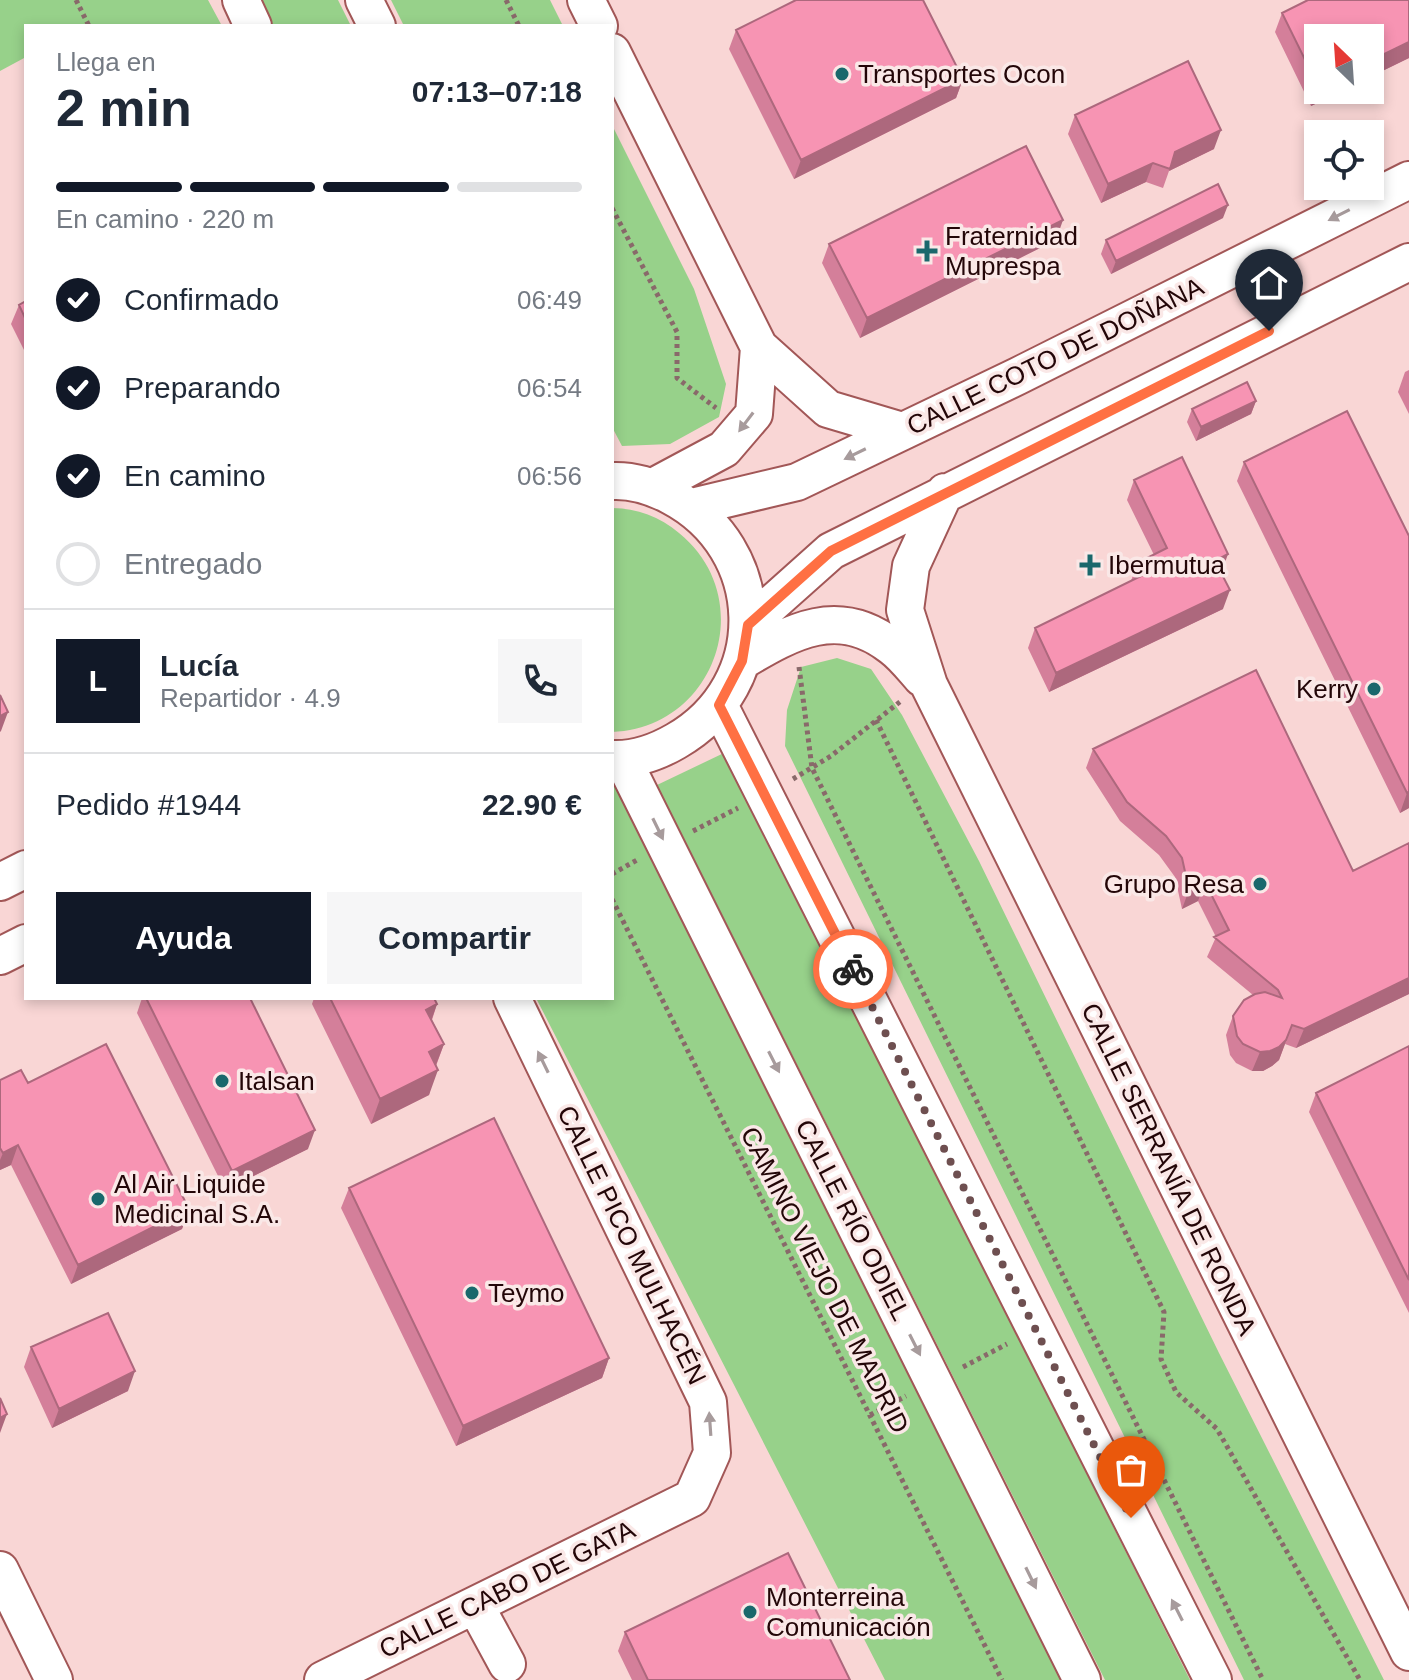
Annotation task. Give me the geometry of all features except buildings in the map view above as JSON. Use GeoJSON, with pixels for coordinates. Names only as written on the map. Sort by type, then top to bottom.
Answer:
{"type":"FeatureCollection","features":[{"type":"Feature","properties":{"kind":"street"},"geometry":{"type":"LineString","coordinates":[[241,0],[252,24]]}},
{"type":"Feature","properties":{"kind":"street"},"geometry":{"type":"LineString","coordinates":[[364,0],[376,24]]}},
{"type":"Feature","properties":{"kind":"street"},"geometry":{"type":"LineString","coordinates":[[586,0],[598,24]]}},
{"type":"Feature","properties":{"kind":"street"},"geometry":{"type":"LineString","coordinates":[[614,56],[759,347],[828,409],[902,431]]}},
{"type":"Feature","properties":{"kind":"street","name":"CALLE COTO DE DOÑANA"},"geometry":{"type":"LineString","coordinates":[[692,507],[797,482],[1018,376],[1409,180]]}},
{"type":"Feature","properties":{"kind":"street"},"geometry":{"type":"LineString","coordinates":[[748,625],[831,551],[1409,262]]}},
{"type":"Feature","properties":{"kind":"street"},"geometry":{"type":"LineString","coordinates":[[625,479],[724,449],[754,414],[759,347]]}},
{"type":"Feature","properties":{"kind":"street"},"geometry":{"type":"LineString","coordinates":[[618,759],[659,750],[692,732],[719,705],[742,661],[748,625],[745,591],[735,559],[716,530],[692,507],[625,479]]}},
{"type":"Feature","properties":{"kind":"street"},"geometry":{"type":"LineString","coordinates":[[916,692],[905,610],[911,566],[945,492]]}},
{"type":"Feature","properties":{"kind":"street"},"geometry":{"type":"LineString","coordinates":[[742,661],[775,641],[821,624],[864,629],[892,647],[916,692]]}},
{"type":"Feature","properties":{"kind":"street","name":"CALLE SERRANÍA DE RONDA"},"geometry":{"type":"LineString","coordinates":[[916,692],[1409,1652]]}},
{"type":"Feature","properties":{"kind":"street"},"geometry":{"type":"LineString","coordinates":[[719,705],[1213,1680]]}},
{"type":"Feature","properties":{"kind":"street","name":"CALLE RÍO ODIEL"},"geometry":{"type":"LineString","coordinates":[[618,759],[1082,1680]]}},
{"type":"Feature","properties":{"kind":"street"},"geometry":{"type":"LineString","coordinates":[[0,882],[24,870]]}},
{"type":"Feature","properties":{"kind":"street"},"geometry":{"type":"LineString","coordinates":[[0,956],[24,944]]}},
{"type":"Feature","properties":{"kind":"street","name":"CALLE PICO MULHACÉN"},"geometry":{"type":"LineString","coordinates":[[513,1000],[708,1402],[712,1453],[692,1498]]}},
{"type":"Feature","properties":{"kind":"street","name":"CALLE CABO DE GATA"},"geometry":{"type":"LineString","coordinates":[[323,1680],[692,1498]]}},
{"type":"Feature","properties":{"kind":"street"},"geometry":{"type":"LineString","coordinates":[[0,1570],[54,1680]]}},
{"type":"Feature","properties":{"kind":"street"},"geometry":{"type":"LineString","coordinates":[[475,1605],[507,1664]]}},
{"type":"Feature","properties":{"kind":"path"},"geometry":{"type":"LineString","coordinates":[[76,0],[88,24]]}},
{"type":"Feature","properties":{"kind":"path"},"geometry":{"type":"LineString","coordinates":[[506,0],[518,24]]}},
{"type":"Feature","properties":{"kind":"path"},"geometry":{"type":"LineString","coordinates":[[614,212],[677,332],[677,378],[722,413]]}},
{"type":"Feature","properties":{"kind":"path"},"geometry":{"type":"LineString","coordinates":[[797,652],[812,768],[1263,1680]]}},
{"type":"Feature","properties":{"kind":"path"},"geometry":{"type":"LineString","coordinates":[[785,783],[831,756],[916,692]]}},
{"type":"Feature","properties":{"kind":"path"},"geometry":{"type":"LineString","coordinates":[[876,720],[1164,1312],[1161,1359],[1176,1392],[1217,1429],[1360,1680]]}},
{"type":"Feature","properties":{"kind":"path"},"geometry":{"type":"LineString","coordinates":[[682,837],[751,801]]}},
{"type":"Feature","properties":{"kind":"path"},"geometry":{"type":"LineString","coordinates":[[614,873],[645,855]]}},
{"type":"Feature","properties":{"kind":"path","name":"CAMINO VIEJO DE MADRID"},"geometry":{"type":"LineString","coordinates":[[614,903],[1002,1680]]}},
{"type":"Feature","properties":{"kind":"path"},"geometry":{"type":"LineString","coordinates":[[954,1371],[1011,1341]]}},
{"type":"Feature","properties":{"kind":"path"},"geometry":{"type":"LineString","coordinates":[[870,1415],[918,1390]]}},
{"type":"Feature","properties":{"kind":"green space"},"geometry":{"type":"Polygon","coordinates":[[[0,0],[208,0],[221,24],[24,24],[24,58],[0,71],[0,0]]]}},
{"type":"Feature","properties":{"kind":"green space"},"geometry":{"type":"Polygon","coordinates":[[[260,0],[338,0],[350,24],[271,24],[260,0]]]}},
{"type":"Feature","properties":{"kind":"green space"},"geometry":{"type":"Polygon","coordinates":[[[391,0],[550,0],[562,24],[403,24],[391,0]]]}},
{"type":"Feature","properties":{"kind":"green space"},"geometry":{"type":"Polygon","coordinates":[[[614,129],[694,289],[726,384],[719,417],[670,444],[622,446],[614,431],[614,129]]]}},
{"type":"Feature","properties":{"kind":"green space"},"geometry":{"type":"Polygon","coordinates":[[[614,508],[648,514],[679,533],[704,560],[717,591],[721,624],[715,656],[700,685],[678,708],[648,725],[614,732],[614,508]]]}},
{"type":"Feature","properties":{"kind":"green space"},"geometry":{"type":"Polygon","coordinates":[[[837,658],[871,669],[902,715],[979,861],[1219,1353],[1384,1680],[1244,1680],[785,746],[787,710],[801,667],[837,658]]]}},
{"type":"Feature","properties":{"kind":"green space"},"geometry":{"type":"Polygon","coordinates":[[[726,752],[1190,1680],[1105,1680],[657,785],[726,752]]]}},
{"type":"Feature","properties":{"kind":"green space"},"geometry":{"type":"Polygon","coordinates":[[[614,781],[1068,1680],[885,1680],[537,1000],[614,1000],[614,781]]]}},
{"type":"Feature","properties":{"kind":"way so far"},"geometry":{"type":"LineString","coordinates":[[853,969],[1131,1518]]}},
{"type":"Feature","properties":{"kind":"place","name":"Transportes Ocon"},"geometry":{"type":"Point","coordinates":[842,74]}},
{"type":"Feature","properties":{"kind":"place","name":"Fraternidad Muprespa"},"geometry":{"type":"Point","coordinates":[927,251]}},
{"type":"Feature","properties":{"kind":"place","name":"Ibermutua"},"geometry":{"type":"Point","coordinates":[1090,565]}},
{"type":"Feature","properties":{"kind":"place","name":"Kerry"},"geometry":{"type":"Point","coordinates":[1374,689]}},
{"type":"Feature","properties":{"kind":"place","name":"Grupo Resa"},"geometry":{"type":"Point","coordinates":[1260,884]}},
{"type":"Feature","properties":{"kind":"place","name":"Italsan"},"geometry":{"type":"Point","coordinates":[222,1081]}},
{"type":"Feature","properties":{"kind":"place","name":"Al Air Liquide Medicinal S.A."},"geometry":{"type":"Point","coordinates":[98,1199]}},
{"type":"Feature","properties":{"kind":"place","name":"Teymo"},"geometry":{"type":"Point","coordinates":[472,1293]}},
{"type":"Feature","properties":{"kind":"place","name":"Monterreina Comunicación"},"geometry":{"type":"Point","coordinates":[750,1612]}},
{"type":"Feature","properties":{"kind":"route"},"geometry":{"type":"LineString","coordinates":[[853,969],[719,705],[742,661],[748,625],[831,551],[1269,331]]}}]}
